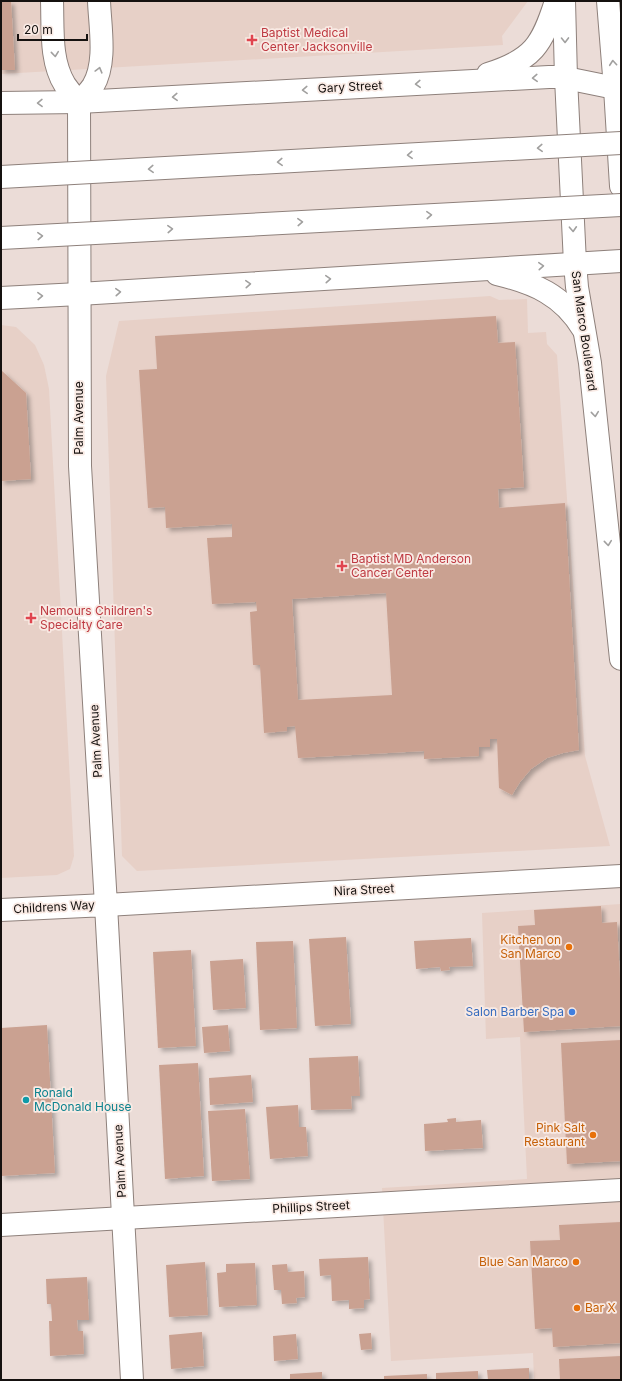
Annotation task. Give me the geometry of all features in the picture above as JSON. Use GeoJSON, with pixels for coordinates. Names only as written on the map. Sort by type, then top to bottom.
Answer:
{"type":"FeatureCollection","features":[{"type":"Feature","properties":{"kind":"main road"},"geometry":{"type":"LineString","coordinates":[[52,1],[57,65],[65,85],[79,102],[93,86],[100,70],[102,52],[98,1]]}},
{"type":"Feature","properties":{"kind":"main road"},"geometry":{"type":"LineString","coordinates":[[457,82],[495,72],[528,55],[534,50],[546,30],[556,1]]}},
{"type":"Feature","properties":{"kind":"main road","name":"San Marco Boulevard"},"geometry":{"type":"LineString","coordinates":[[564,1],[566,78],[575,264],[577,287],[590,363],[621,659]]}},
{"type":"Feature","properties":{"kind":"main road"},"geometry":{"type":"LineString","coordinates":[[608,1],[618,87],[621,186]]}},
{"type":"Feature","properties":{"kind":"main road","name":"Gary Street"},"geometry":{"type":"LineString","coordinates":[[1,103],[79,102],[549,77],[566,78],[618,87]]}},
{"type":"Feature","properties":{"kind":"main road","name":"Palm Avenue"},"geometry":{"type":"LineString","coordinates":[[79,102],[80,466],[132,1380]]}},
{"type":"Feature","properties":{"kind":"main road"},"geometry":{"type":"LineString","coordinates":[[1,177],[621,143]]}},
{"type":"Feature","properties":{"kind":"main road"},"geometry":{"type":"LineString","coordinates":[[1,238],[621,205]]}},
{"type":"Feature","properties":{"kind":"main road"},"geometry":{"type":"LineString","coordinates":[[1,298],[621,261]]}},
{"type":"Feature","properties":{"kind":"main road"},"geometry":{"type":"LineString","coordinates":[[474,270],[518,280],[546,291],[566,306],[586,333]]}},
{"type":"Feature","properties":{"kind":"main road","name":"Nira Street"},"geometry":{"type":"LineString","coordinates":[[106,905],[621,876]]}},
{"type":"Feature","properties":{"kind":"main road","name":"Childrens Way"},"geometry":{"type":"LineString","coordinates":[[1,910],[106,905]]}},
{"type":"Feature","properties":{"kind":"main road","name":"Phillips Street"},"geometry":{"type":"LineString","coordinates":[[1,1225],[621,1190]]}},
{"type":"Feature","properties":{"kind":"shaded area","name":"Baptist Medical Center Jacksonville"},"geometry":{"type":"Polygon","coordinates":[[[1,1],[528,1],[502,36],[503,45],[1,74],[1,1]]]}},
{"type":"Feature","properties":{"kind":"shaded area","name":"Baptist MD Anderson Cancer Center"},"geometry":{"type":"Polygon","coordinates":[[[490,296],[499,300],[527,299],[528,333],[546,332],[547,344],[557,355],[585,756],[610,846],[137,871],[122,856],[106,376],[119,321],[490,296]]]}},
{"type":"Feature","properties":{"kind":"shaded area","name":"Nemours Children's Specialty Care"},"geometry":{"type":"Polygon","coordinates":[[[1,325],[16,327],[35,345],[44,365],[49,389],[74,856],[70,869],[57,875],[1,878],[1,325]]]}},
{"type":"Feature","properties":{"kind":"shaded area"},"geometry":{"type":"Polygon","coordinates":[[[621,904],[621,1380],[534,1380],[533,1353],[391,1361],[382,1188],[527,1179],[520,1037],[486,1039],[482,913],[621,904]]]}},
{"type":"Feature","properties":{"kind":"building"},"geometry":{"type":"Polygon","coordinates":[[[1,1],[11,1],[15,70],[1,70],[1,1]]]}},
{"type":"Feature","properties":{"kind":"building"},"geometry":{"type":"Polygon","coordinates":[[[496,316],[498,343],[515,342],[524,487],[498,489],[499,508],[565,503],[579,750],[547,758],[531,769],[520,782],[512,795],[499,788],[497,739],[490,739],[490,747],[479,747],[479,756],[424,759],[424,751],[298,758],[295,726],[287,727],[287,731],[264,733],[260,665],[253,665],[250,612],[257,611],[256,602],[212,604],[207,538],[232,537],[232,524],[166,528],[165,507],[148,508],[139,370],[157,369],[155,336],[496,316]],[[386,593],[292,599],[298,700],[392,695],[386,593]]]}},
{"type":"Feature","properties":{"kind":"building"},"geometry":{"type":"Polygon","coordinates":[[[1,370],[26,393],[31,479],[1,481],[1,370]]]}},
{"type":"Feature","properties":{"kind":"building"},"geometry":{"type":"Polygon","coordinates":[[[601,906],[602,923],[617,922],[621,1026],[524,1032],[518,926],[535,925],[534,910],[601,906]]]}},
{"type":"Feature","properties":{"kind":"building"},"geometry":{"type":"Polygon","coordinates":[[[346,937],[351,1024],[315,1026],[309,939],[346,937]]]}},
{"type":"Feature","properties":{"kind":"building"},"geometry":{"type":"Polygon","coordinates":[[[471,938],[473,966],[449,967],[450,970],[441,971],[440,967],[416,969],[414,941],[471,938]]]}},
{"type":"Feature","properties":{"kind":"building"},"geometry":{"type":"Polygon","coordinates":[[[293,941],[297,1028],[260,1030],[256,942],[293,941]]]}},
{"type":"Feature","properties":{"kind":"building"},"geometry":{"type":"Polygon","coordinates":[[[191,950],[196,1046],[158,1048],[153,952],[191,950]]]}},
{"type":"Feature","properties":{"kind":"building"},"geometry":{"type":"Polygon","coordinates":[[[243,959],[246,1008],[213,1010],[210,961],[243,959]]]}},
{"type":"Feature","properties":{"kind":"building","name":"Ronald McDonald House"},"geometry":{"type":"Polygon","coordinates":[[[47,1025],[55,1173],[1,1176],[1,1028],[47,1025]]]}},
{"type":"Feature","properties":{"kind":"building"},"geometry":{"type":"Polygon","coordinates":[[[228,1025],[230,1051],[204,1053],[202,1027],[228,1025]]]}},
{"type":"Feature","properties":{"kind":"building"},"geometry":{"type":"Polygon","coordinates":[[[621,1040],[621,1161],[567,1164],[561,1043],[621,1040]]]}},
{"type":"Feature","properties":{"kind":"building"},"geometry":{"type":"Polygon","coordinates":[[[358,1056],[360,1096],[351,1096],[352,1109],[311,1110],[309,1058],[358,1056]]]}},
{"type":"Feature","properties":{"kind":"building"},"geometry":{"type":"Polygon","coordinates":[[[198,1063],[204,1176],[165,1179],[159,1065],[198,1063]]]}},
{"type":"Feature","properties":{"kind":"building"},"geometry":{"type":"Polygon","coordinates":[[[251,1075],[253,1102],[210,1105],[209,1078],[251,1075]]]}},
{"type":"Feature","properties":{"kind":"building"},"geometry":{"type":"Polygon","coordinates":[[[298,1105],[299,1127],[306,1127],[308,1156],[270,1159],[266,1107],[298,1105]]]}},
{"type":"Feature","properties":{"kind":"building"},"geometry":{"type":"Polygon","coordinates":[[[245,1109],[250,1179],[212,1181],[208,1111],[245,1109]]]}},
{"type":"Feature","properties":{"kind":"building"},"geometry":{"type":"Polygon","coordinates":[[[456,1118],[456,1122],[481,1120],[483,1148],[425,1151],[424,1124],[448,1122],[447,1119],[456,1118]]]}},
{"type":"Feature","properties":{"kind":"building"},"geometry":{"type":"Polygon","coordinates":[[[621,1222],[621,1343],[553,1347],[552,1328],[535,1329],[530,1241],[560,1240],[559,1225],[621,1222]]]}},
{"type":"Feature","properties":{"kind":"building"},"geometry":{"type":"Polygon","coordinates":[[[368,1257],[370,1299],[364,1300],[364,1308],[349,1309],[349,1300],[332,1301],[331,1275],[320,1276],[319,1259],[368,1257]]]}},
{"type":"Feature","properties":{"kind":"building"},"geometry":{"type":"Polygon","coordinates":[[[205,1262],[208,1315],[169,1317],[166,1265],[205,1262]]]}},
{"type":"Feature","properties":{"kind":"building"},"geometry":{"type":"Polygon","coordinates":[[[255,1263],[257,1305],[219,1307],[217,1273],[226,1272],[226,1264],[255,1263]]]}},
{"type":"Feature","properties":{"kind":"building"},"geometry":{"type":"Polygon","coordinates":[[[287,1264],[288,1272],[304,1271],[305,1297],[296,1298],[297,1303],[282,1304],[281,1290],[274,1290],[272,1265],[287,1264]]]}},
{"type":"Feature","properties":{"kind":"building"},"geometry":{"type":"Polygon","coordinates":[[[87,1277],[89,1320],[77,1320],[78,1331],[83,1331],[84,1354],[50,1356],[49,1321],[52,1321],[51,1304],[47,1304],[46,1279],[87,1277]]]}},
{"type":"Feature","properties":{"kind":"building"},"geometry":{"type":"Polygon","coordinates":[[[202,1332],[204,1366],[171,1369],[169,1335],[202,1332]]]}},
{"type":"Feature","properties":{"kind":"building"},"geometry":{"type":"Polygon","coordinates":[[[371,1333],[372,1349],[361,1350],[359,1334],[371,1333]]]}},
{"type":"Feature","properties":{"kind":"building"},"geometry":{"type":"Polygon","coordinates":[[[296,1334],[298,1359],[274,1361],[273,1336],[296,1334]]]}},
{"type":"Feature","properties":{"kind":"building"},"geometry":{"type":"Polygon","coordinates":[[[621,1356],[621,1380],[560,1380],[559,1359],[621,1356]]]}},
{"type":"Feature","properties":{"kind":"building"},"geometry":{"type":"Polygon","coordinates":[[[529,1368],[529,1380],[488,1380],[487,1370],[529,1368]]]}},
{"type":"Feature","properties":{"kind":"building"},"geometry":{"type":"Polygon","coordinates":[[[478,1371],[478,1380],[436,1380],[436,1373],[478,1371]]]}},
{"type":"Feature","properties":{"kind":"building"},"geometry":{"type":"Polygon","coordinates":[[[322,1372],[322,1380],[290,1380],[290,1374],[322,1372]]]}},
{"type":"Feature","properties":{"kind":"building"},"geometry":{"type":"Polygon","coordinates":[[[427,1374],[427,1380],[384,1380],[384,1376],[427,1374]]]}},
{"type":"Feature","properties":{"kind":"place","name":"Baptist Medical Center Jacksonville"},"geometry":{"type":"Point","coordinates":[252,40]}},
{"type":"Feature","properties":{"kind":"place","name":"Baptist MD Anderson Cancer Center"},"geometry":{"type":"Point","coordinates":[342,566]}},
{"type":"Feature","properties":{"kind":"place","name":"Nemours Children's Specialty Care"},"geometry":{"type":"Point","coordinates":[31,618]}},
{"type":"Feature","properties":{"kind":"place","name":"Kitchen on San Marco"},"geometry":{"type":"Point","coordinates":[569,947]}},
{"type":"Feature","properties":{"kind":"place","name":"Salon Barber Spa"},"geometry":{"type":"Point","coordinates":[572,1012]}},
{"type":"Feature","properties":{"kind":"place","name":"Ronald McDonald House"},"geometry":{"type":"Point","coordinates":[26,1100]}},
{"type":"Feature","properties":{"kind":"place","name":"Pink Salt Restaurant"},"geometry":{"type":"Point","coordinates":[593,1135]}},
{"type":"Feature","properties":{"kind":"place","name":"Blue San Marco"},"geometry":{"type":"Point","coordinates":[576,1262]}},
{"type":"Feature","properties":{"kind":"place","name":"Bar X"},"geometry":{"type":"Point","coordinates":[577,1308]}}]}
